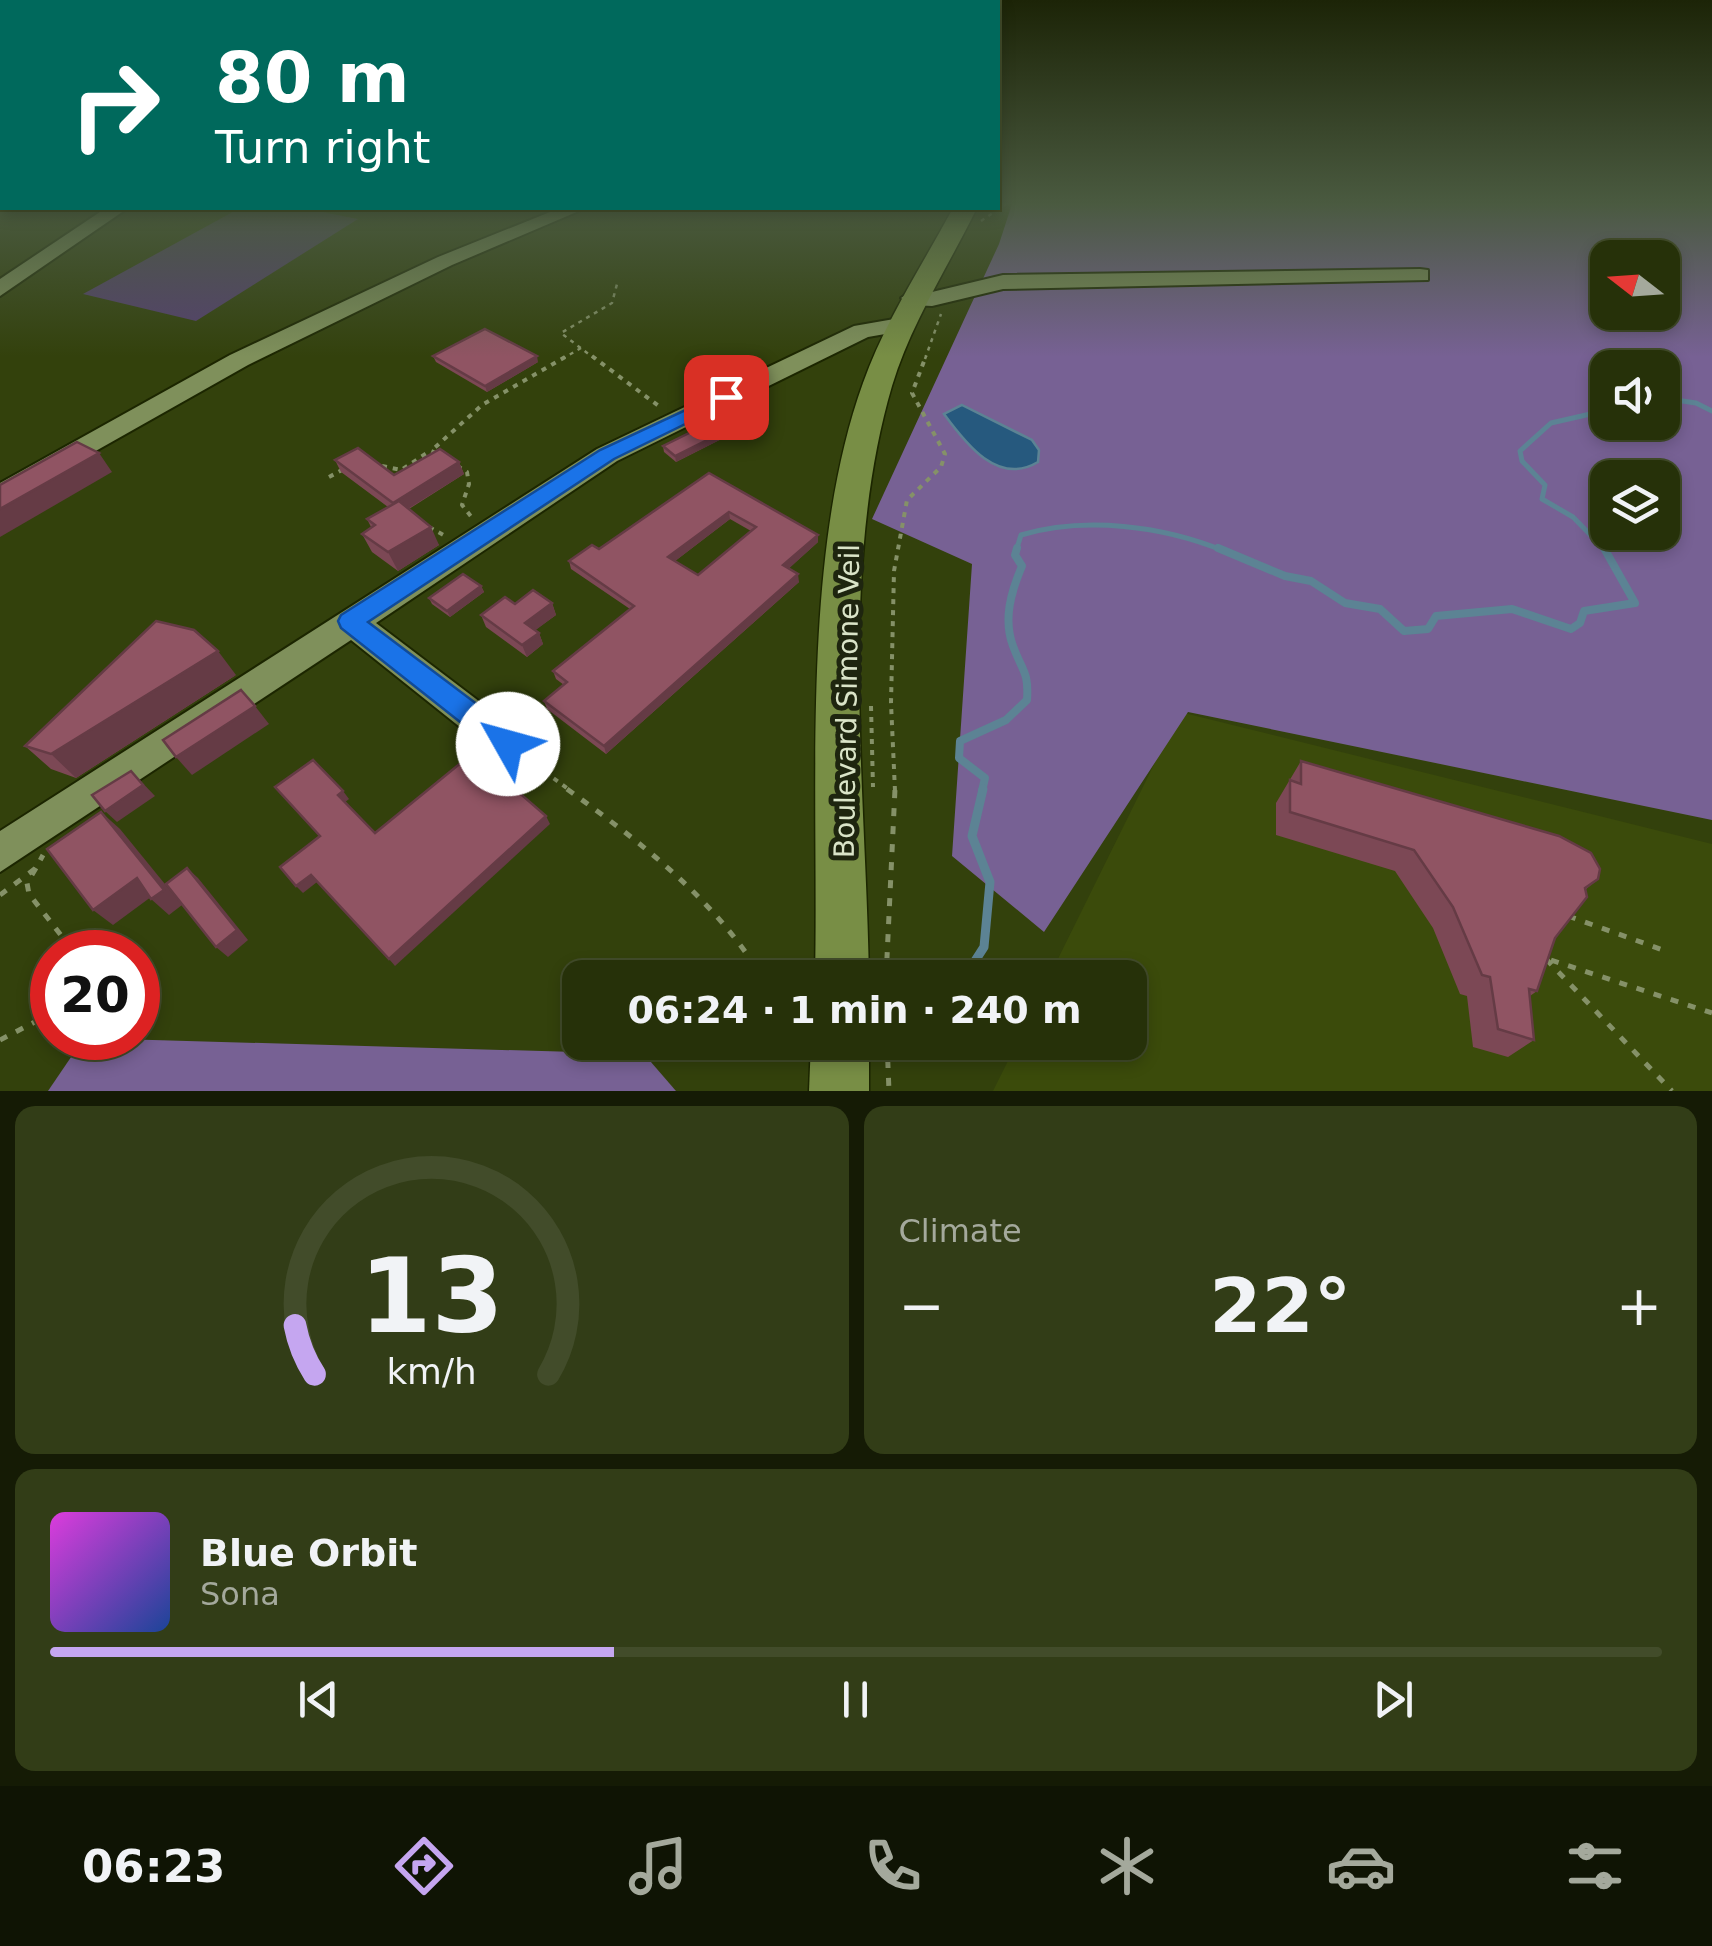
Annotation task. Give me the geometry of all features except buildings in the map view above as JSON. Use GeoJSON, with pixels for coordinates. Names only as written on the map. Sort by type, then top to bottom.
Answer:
{"type":"FeatureCollection","features":[{"type":"Feature","properties":{"kind":"main road","name":"Boulevard Simone Veil"},"geometry":{"type":"LineString","coordinates":[[842,960],[844,619],[851,527],[869,414],[914,307],[946,255]]}},
{"type":"Feature","properties":{"kind":"main road"},"geometry":{"type":"LineString","coordinates":[[840,1060],[840,1091]]}},
{"type":"Feature","properties":{"kind":"street"},"geometry":{"type":"LineString","coordinates":[[0,289],[50,255]]}},
{"type":"Feature","properties":{"kind":"street"},"geometry":{"type":"LineString","coordinates":[[0,495],[239,360],[460,255]]}},
{"type":"Feature","properties":{"kind":"street"},"geometry":{"type":"LineString","coordinates":[[0,854],[607,454],[914,307],[1003,282],[1420,275]]}},
{"type":"Feature","properties":{"kind":"street"},"geometry":{"type":"LineString","coordinates":[[350,621],[508,744]]}},
{"type":"Feature","properties":{"kind":"path"},"geometry":{"type":"LineString","coordinates":[[617,284],[612,303],[561,333],[660,406],[664,417],[657,430]]}},
{"type":"Feature","properties":{"kind":"path"},"geometry":{"type":"LineString","coordinates":[[887,960],[897,823],[890,703],[894,571],[908,500],[941,467],[945,454],[912,394],[945,305],[914,307]]}},
{"type":"Feature","properties":{"kind":"path"},"geometry":{"type":"LineString","coordinates":[[370,459],[391,472],[432,451],[482,404],[581,348]]}},
{"type":"Feature","properties":{"kind":"path"},"geometry":{"type":"LineString","coordinates":[[432,451],[444,458]]}},
{"type":"Feature","properties":{"kind":"path"},"geometry":{"type":"LineString","coordinates":[[456,465],[468,472],[470,484],[462,505],[488,532]]}},
{"type":"Feature","properties":{"kind":"path"},"geometry":{"type":"LineString","coordinates":[[329,477],[345,468]]}},
{"type":"Feature","properties":{"kind":"path"},"geometry":{"type":"LineString","coordinates":[[871,688],[874,802]]}},
{"type":"Feature","properties":{"kind":"path"},"geometry":{"type":"LineString","coordinates":[[508,744],[702,896],[744,942],[754,960]]}},
{"type":"Feature","properties":{"kind":"path"},"geometry":{"type":"LineString","coordinates":[[36,868],[27,883],[29,894],[57,930]]}},
{"type":"Feature","properties":{"kind":"path"},"geometry":{"type":"LineString","coordinates":[[1561,914],[1662,950]]}},
{"type":"Feature","properties":{"kind":"path"},"geometry":{"type":"LineString","coordinates":[[1672,1091],[1546,959],[1712,1013]]}},
{"type":"Feature","properties":{"kind":"path"},"geometry":{"type":"LineString","coordinates":[[0,1040],[30,1024]]}},
{"type":"Feature","properties":{"kind":"path"},"geometry":{"type":"LineString","coordinates":[[888,1060],[890,1091]]}},
{"type":"Feature","properties":{"kind":"shaded area"},"geometry":{"type":"Polygon","coordinates":[[[154,255],[301,255],[196,321],[83,294],[154,255]]]}},
{"type":"Feature","properties":{"kind":"shaded area"},"geometry":{"type":"Polygon","coordinates":[[[994,255],[1590,255],[1590,330],[1680,330],[1680,255],[1712,255],[1712,820],[1188,712],[1044,932],[952,856],[972,564],[872,519],[994,255]]]}},
{"type":"Feature","properties":{"kind":"shaded area"},"geometry":{"type":"Polygon","coordinates":[[[1180,712],[1712,844],[1712,1091],[993,1091],[1008,1060],[1147,1060],[1147,960],[1057,960],[1180,712]]]}},
{"type":"Feature","properties":{"kind":"shaded area"},"geometry":{"type":"Polygon","coordinates":[[[160,1040],[562,1052],[562,1060],[649,1060],[676,1091],[48,1091],[69,1060],[160,1060],[160,1040]]]}},
{"type":"Feature","properties":{"kind":"water"},"geometry":{"type":"Polygon","coordinates":[[[962,405],[1032,440],[1039,450],[1038,462],[1010,469],[984,458],[944,414],[962,405]]]}},
{"type":"Feature","properties":{"kind":"waterway"},"geometry":{"type":"LineString","coordinates":[[1680,401],[1712,411]]}},
{"type":"Feature","properties":{"kind":"waterway"},"geometry":{"type":"LineString","coordinates":[[1590,414],[1551,423],[1520,451],[1522,461],[1545,485],[1542,499],[1573,517],[1605,550]]}},
{"type":"Feature","properties":{"kind":"waterway"},"geometry":{"type":"LineString","coordinates":[[1016,551],[1021,535],[1097,525],[1176,535],[1224,551]]}},
{"type":"Feature","properties":{"kind":"waterway"},"geometry":{"type":"LineString","coordinates":[[982,791],[985,778],[959,758],[960,741],[1006,720],[1027,700],[1026,677],[1009,626],[1012,596],[1022,566],[1015,555],[1017,548]]}},
{"type":"Feature","properties":{"kind":"waterway"},"geometry":{"type":"LineString","coordinates":[[1218,548],[1285,576],[1311,581],[1345,603],[1380,609],[1404,631],[1428,629],[1436,616],[1512,609],[1571,629],[1580,623],[1584,611],[1635,603],[1605,550]]}},
{"type":"Feature","properties":{"kind":"waterway"},"geometry":{"type":"LineString","coordinates":[[976,960],[984,947],[990,882],[972,836],[983,789]]}},
{"type":"Feature","properties":{"kind":"route"},"geometry":{"type":"LineString","coordinates":[[508,744],[350,621],[607,454],[726,397]]}}]}
